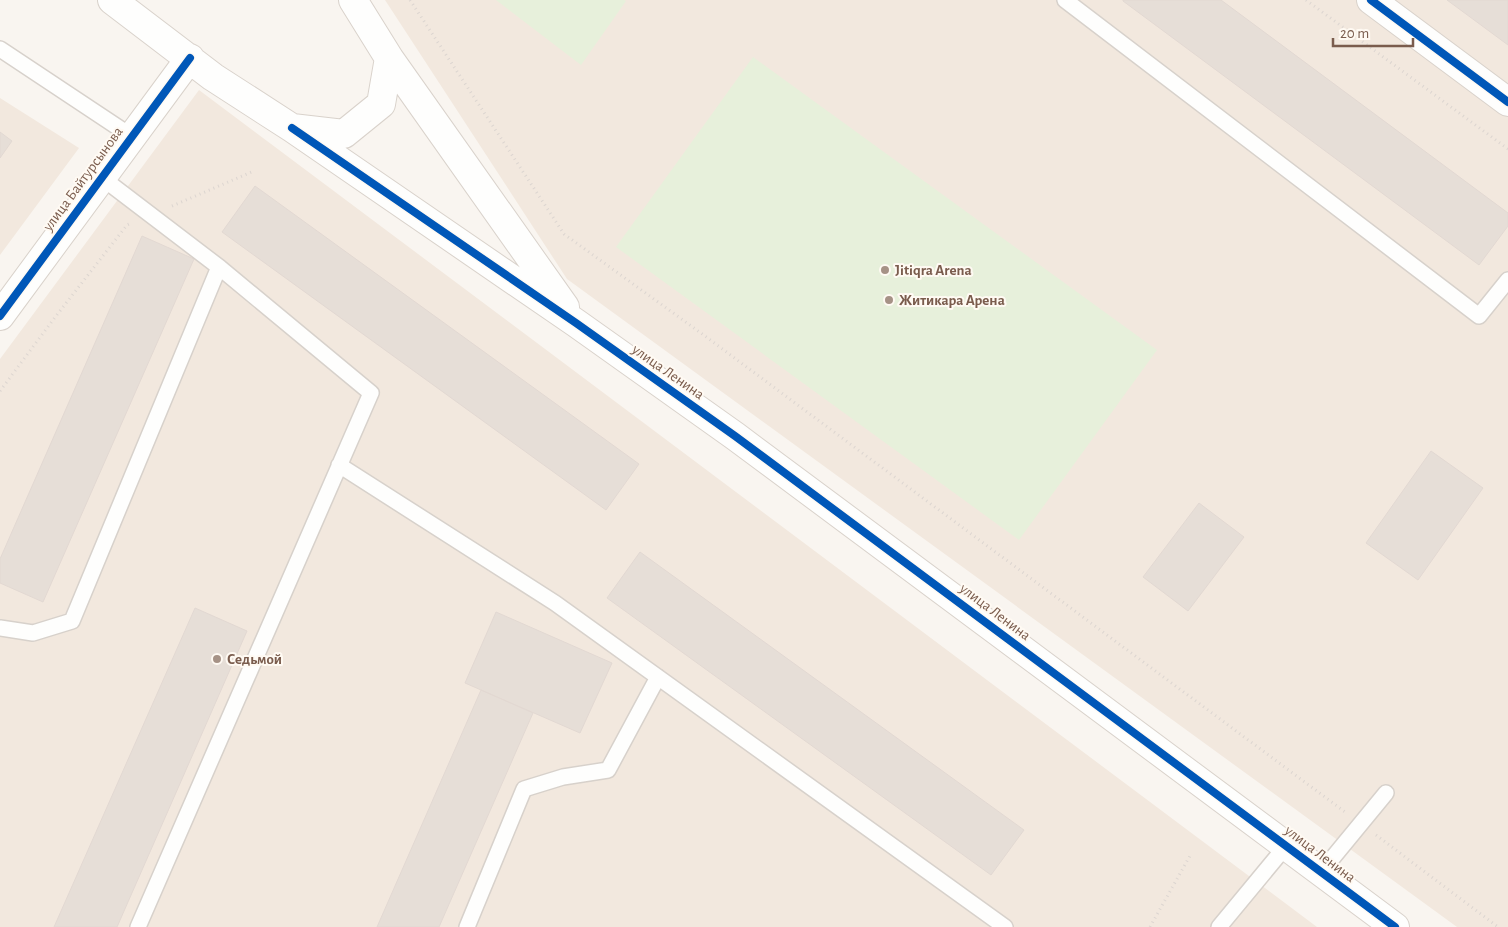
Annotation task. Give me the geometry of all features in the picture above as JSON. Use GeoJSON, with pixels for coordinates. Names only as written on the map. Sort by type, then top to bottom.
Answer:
{"type":"FeatureCollection","features":[{"type":"Feature","properties":{"kind":"street","name":"улица Ленина"},"geometry":{"type":"LineString","coordinates":[[112,0],[214,77],[292,128],[576,323],[735,436],[1395,927]]}},
{"type":"Feature","properties":{"kind":"street"},"geometry":{"type":"LineString","coordinates":[[353,0],[389,58],[576,323]]}},
{"type":"Feature","properties":{"kind":"street"},"geometry":{"type":"LineString","coordinates":[[1371,0],[1508,102]]}},
{"type":"Feature","properties":{"kind":"street","name":"улица Байтурсынова"},"geometry":{"type":"LineString","coordinates":[[0,316],[190,58]]}},
{"type":"Feature","properties":{"kind":"street"},"geometry":{"type":"LineString","coordinates":[[292,128],[344,134],[381,104],[389,58]]}},
{"type":"Feature","properties":{"kind":"lane"},"geometry":{"type":"LineString","coordinates":[[1065,0],[1478,316],[1508,280]]}},
{"type":"Feature","properties":{"kind":"lane"},"geometry":{"type":"LineString","coordinates":[[0,49],[131,136]]}},
{"type":"Feature","properties":{"kind":"lane"},"geometry":{"type":"LineString","coordinates":[[101,177],[219,267],[371,392],[138,927]]}},
{"type":"Feature","properties":{"kind":"lane"},"geometry":{"type":"LineString","coordinates":[[0,628],[33,633],[72,620],[219,267]]}},
{"type":"Feature","properties":{"kind":"lane"},"geometry":{"type":"LineString","coordinates":[[339,465],[555,603],[1005,927]]}},
{"type":"Feature","properties":{"kind":"lane"},"geometry":{"type":"LineString","coordinates":[[467,927],[524,789],[563,777],[608,770],[658,677]]}},
{"type":"Feature","properties":{"kind":"lane"},"geometry":{"type":"LineString","coordinates":[[1322,872],[1386,793]]}},
{"type":"Feature","properties":{"kind":"lane"},"geometry":{"type":"LineString","coordinates":[[1219,927],[1286,846]]}},
{"type":"Feature","properties":{"kind":"path"},"geometry":{"type":"LineString","coordinates":[[410,0],[564,234],[925,499],[1498,927]]}},
{"type":"Feature","properties":{"kind":"path"},"geometry":{"type":"LineString","coordinates":[[1306,0],[1508,149]]}},
{"type":"Feature","properties":{"kind":"path"},"geometry":{"type":"LineString","coordinates":[[0,391],[127,225],[254,171]]}},
{"type":"Feature","properties":{"kind":"path"},"geometry":{"type":"LineString","coordinates":[[1150,927],[1191,854]]}},
{"type":"Feature","properties":{"kind":"shaded area"},"geometry":{"type":"Polygon","coordinates":[[[385,0],[1508,0],[1508,927],[1457,927],[567,279],[385,0]]]}},
{"type":"Feature","properties":{"kind":"shaded area"},"geometry":{"type":"Polygon","coordinates":[[[199,90],[1317,927],[0,927],[0,359],[199,90]]]}},
{"type":"Feature","properties":{"kind":"shaded area"},"geometry":{"type":"Polygon","coordinates":[[[0,98],[79,148],[0,255],[0,98]]]}},
{"type":"Feature","properties":{"kind":"green space"},"geometry":{"type":"Polygon","coordinates":[[[496,0],[624,0],[626,1],[581,65],[496,0]]]}},
{"type":"Feature","properties":{"kind":"green space","name":"Житикара Арена"},"geometry":{"type":"Polygon","coordinates":[[[753,57],[1157,350],[1019,540],[616,247],[753,57]]]}},
{"type":"Feature","properties":{"kind":"building"},"geometry":{"type":"Polygon","coordinates":[[[1123,0],[1221,0],[1508,213],[1508,226],[1479,265],[1123,0]]]}},
{"type":"Feature","properties":{"kind":"building"},"geometry":{"type":"Polygon","coordinates":[[[1447,0],[1508,0],[1508,45],[1447,0]]]}},
{"type":"Feature","properties":{"kind":"building"},"geometry":{"type":"Polygon","coordinates":[[[0,132],[12,141],[0,158],[0,132]]]}},
{"type":"Feature","properties":{"kind":"building"},"geometry":{"type":"Polygon","coordinates":[[[255,186],[639,464],[606,510],[222,232],[255,186]]]}},
{"type":"Feature","properties":{"kind":"building"},"geometry":{"type":"Polygon","coordinates":[[[142,236],[194,259],[43,602],[0,583],[0,559],[142,236]]]}},
{"type":"Feature","properties":{"kind":"building"},"geometry":{"type":"Polygon","coordinates":[[[1431,451],[1483,488],[1418,580],[1366,543],[1431,451]]]}},
{"type":"Feature","properties":{"kind":"building"},"geometry":{"type":"Polygon","coordinates":[[[1199,503],[1244,537],[1188,611],[1143,577],[1199,503]]]}},
{"type":"Feature","properties":{"kind":"building"},"geometry":{"type":"Polygon","coordinates":[[[640,552],[1024,830],[991,875],[607,598],[640,552]]]}},
{"type":"Feature","properties":{"kind":"building"},"geometry":{"type":"Polygon","coordinates":[[[195,608],[247,631],[117,927],[54,927],[195,608]]]}},
{"type":"Feature","properties":{"kind":"building"},"geometry":{"type":"Polygon","coordinates":[[[496,612],[612,663],[580,733],[465,683],[496,612]]]}},
{"type":"Feature","properties":{"kind":"building"},"geometry":{"type":"Polygon","coordinates":[[[481,690],[533,713],[439,927],[377,927],[481,690]]]}},
{"type":"Feature","properties":{"kind":"cycle path"},"geometry":{"type":"LineString","coordinates":[[1371,0],[1508,102]]}},
{"type":"Feature","properties":{"kind":"cycle path"},"geometry":{"type":"LineString","coordinates":[[0,316],[190,58]]}},
{"type":"Feature","properties":{"kind":"cycle path"},"geometry":{"type":"LineString","coordinates":[[292,128],[576,323],[735,436],[1395,927]]}},
{"type":"Feature","properties":{"kind":"place","name":"Jitiqra Arena"},"geometry":{"type":"Point","coordinates":[885,270]}},
{"type":"Feature","properties":{"kind":"place","name":"Житикара Арена"},"geometry":{"type":"Point","coordinates":[889,300]}},
{"type":"Feature","properties":{"kind":"place","name":"Седьмой"},"geometry":{"type":"Point","coordinates":[217,659]}}]}
